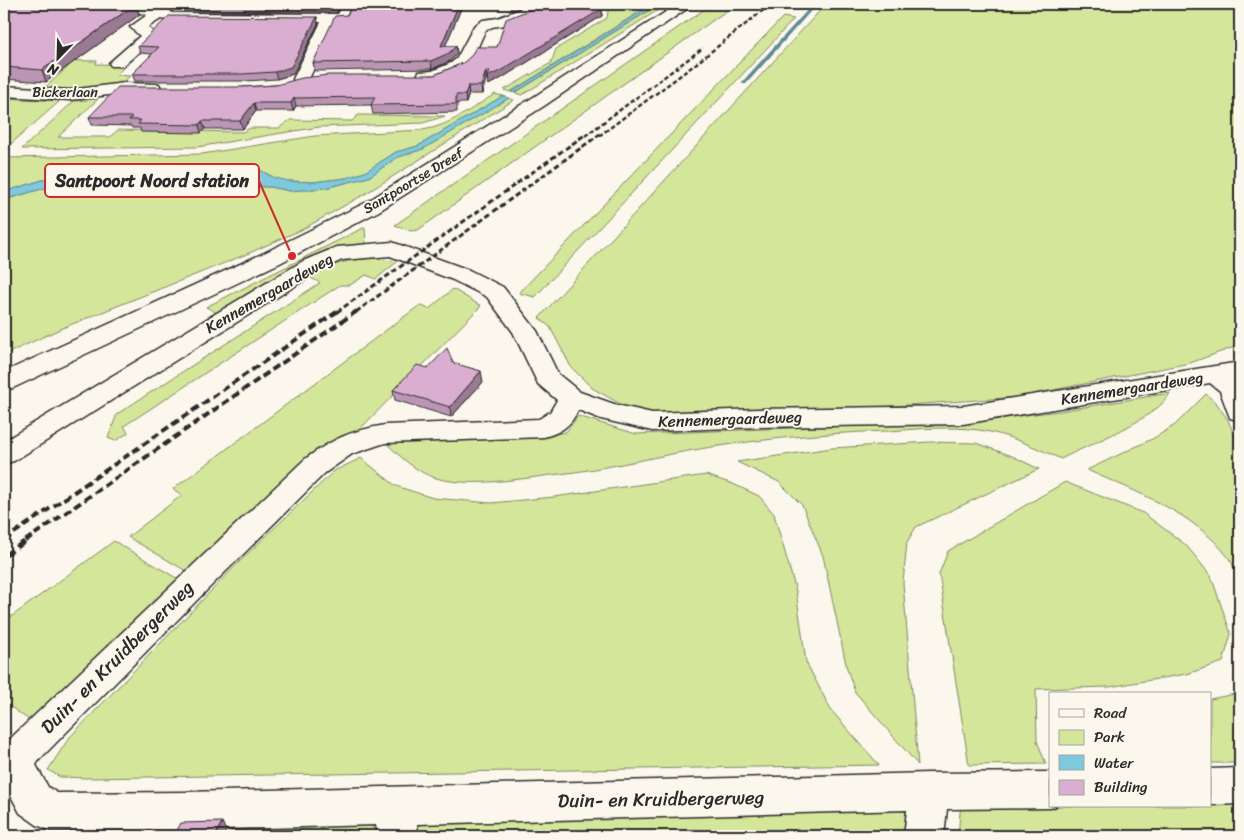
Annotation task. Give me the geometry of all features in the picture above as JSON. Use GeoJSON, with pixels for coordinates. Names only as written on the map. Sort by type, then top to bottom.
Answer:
{"type":"FeatureCollection","features":[{"type":"Feature","properties":{"kind":"street"},"geometry":{"type":"LineString","coordinates":[[117,63],[149,36],[138,27],[158,13],[176,4]]}},
{"type":"Feature","properties":{"kind":"street"},"geometry":{"type":"LineString","coordinates":[[268,17],[280,4]]}},
{"type":"Feature","properties":{"kind":"street"},"geometry":{"type":"LineString","coordinates":[[84,7],[138,6],[172,17],[342,18],[351,4]]}},
{"type":"Feature","properties":{"kind":"street"},"geometry":{"type":"LineString","coordinates":[[405,76],[434,76],[457,66],[464,60],[484,17],[500,22],[526,12],[530,4]]}},
{"type":"Feature","properties":{"kind":"street","name":"Santpoortse Dreef"},"geometry":{"type":"LineString","coordinates":[[4,382],[272,258],[372,207],[688,4]]}},
{"type":"Feature","properties":{"kind":"street"},"geometry":{"type":"LineString","coordinates":[[320,77],[293,81],[330,18]]}},
{"type":"Feature","properties":{"kind":"street","name":"Bickerlaan"},"geometry":{"type":"LineString","coordinates":[[4,91],[70,95],[124,88],[171,88]]}},
{"type":"Feature","properties":{"kind":"street","name":"Kennemergaardeweg"},"geometry":{"type":"LineString","coordinates":[[4,454],[311,266],[337,254],[371,250],[392,249],[461,275],[495,292],[525,331],[547,378],[571,398],[611,413],[652,422],[963,414],[1229,373]]}},
{"type":"Feature","properties":{"kind":"street","name":"Santpoortse Dreef"},"geometry":{"type":"LineString","coordinates":[[4,399],[78,358],[122,329]]}},
{"type":"Feature","properties":{"kind":"street"},"geometry":{"type":"LineString","coordinates":[[1229,373],[1240,412]]}},
{"type":"Feature","properties":{"kind":"street","name":"Duin- en Kruidbergerweg"},"geometry":{"type":"LineString","coordinates":[[571,398],[561,418],[544,428],[385,434],[368,437],[342,447],[315,466],[26,748],[14,764],[34,800],[51,812],[187,811],[396,821],[929,791],[1049,790]]}},
{"type":"Feature","properties":{"kind":"street"},"geometry":{"type":"LineString","coordinates":[[1212,787],[1240,786]]}},
{"type":"Feature","properties":{"kind":"street"},"geometry":{"type":"LineString","coordinates":[[924,836],[929,791]]}},
{"type":"Feature","properties":{"kind":"green space"},"geometry":{"type":"Polygon","coordinates":[[[609,4],[652,4],[510,92],[504,90],[551,63],[556,49],[607,18],[609,4]]]}},
{"type":"Feature","properties":{"kind":"green space"},"geometry":{"type":"Polygon","coordinates":[[[660,4],[668,4],[522,95],[515,93],[660,4]]]}},
{"type":"Feature","properties":{"kind":"green space"},"geometry":{"type":"Polygon","coordinates":[[[712,4],[736,4],[418,230],[411,231],[395,225],[712,4]]]}},
{"type":"Feature","properties":{"kind":"green space"},"geometry":{"type":"Polygon","coordinates":[[[826,4],[1240,4],[1240,345],[1190,363],[1018,397],[825,411],[671,418],[624,406],[592,388],[571,367],[550,327],[539,318],[826,4]]]}},
{"type":"Feature","properties":{"kind":"green space"},"geometry":{"type":"Polygon","coordinates":[[[783,17],[794,19],[535,297],[519,293],[783,17]]]}},
{"type":"Feature","properties":{"kind":"green space"},"geometry":{"type":"Polygon","coordinates":[[[46,60],[97,61],[96,64],[126,65],[116,75],[130,76],[119,86],[89,91],[42,90],[68,67],[41,66],[46,60]]]}},
{"type":"Feature","properties":{"kind":"green space"},"geometry":{"type":"Polygon","coordinates":[[[495,94],[503,96],[418,146],[396,152],[365,172],[346,178],[313,182],[288,181],[275,178],[254,167],[244,166],[184,168],[143,174],[88,168],[71,171],[4,192],[4,158],[202,154],[315,136],[422,130],[451,121],[495,94]]]}},
{"type":"Feature","properties":{"kind":"green space"},"geometry":{"type":"Polygon","coordinates":[[[4,98],[60,101],[4,150],[4,98]]]}},
{"type":"Feature","properties":{"kind":"green space"},"geometry":{"type":"Polygon","coordinates":[[[509,98],[514,100],[365,194],[303,229],[247,254],[60,329],[4,355],[4,200],[89,175],[137,181],[189,177],[220,186],[271,187],[290,191],[325,188],[369,177],[396,158],[423,149],[509,98]]]}},
{"type":"Feature","properties":{"kind":"green space"},"geometry":{"type":"Polygon","coordinates":[[[98,99],[58,137],[110,137],[118,130],[243,132],[250,128],[279,128],[290,120],[352,121],[358,115],[445,116],[423,123],[319,127],[197,147],[22,149],[74,101],[98,99]]]}},
{"type":"Feature","properties":{"kind":"green space"},"geometry":{"type":"Polygon","coordinates":[[[365,227],[366,244],[340,248],[219,314],[206,307],[365,227]]]}},
{"type":"Feature","properties":{"kind":"green space"},"geometry":{"type":"Polygon","coordinates":[[[374,258],[397,262],[376,279],[366,275],[350,285],[340,285],[124,426],[128,433],[115,441],[108,438],[117,414],[320,283],[309,277],[340,263],[374,258]]]}},
{"type":"Feature","properties":{"kind":"green space"},"geometry":{"type":"Polygon","coordinates":[[[453,289],[481,306],[357,432],[345,435],[310,460],[193,575],[128,537],[182,495],[173,489],[420,305],[429,309],[453,289]]]}},
{"type":"Feature","properties":{"kind":"green space"},"geometry":{"type":"Polygon","coordinates":[[[1170,393],[1152,412],[1138,421],[1061,459],[1021,442],[990,432],[956,428],[934,428],[837,433],[785,438],[682,452],[576,472],[496,482],[463,482],[433,477],[420,471],[387,444],[482,437],[537,437],[566,432],[578,416],[636,434],[974,421],[1060,411],[1170,393]]]}},
{"type":"Feature","properties":{"kind":"green space"},"geometry":{"type":"Polygon","coordinates":[[[1206,394],[1217,404],[1228,420],[1240,449],[1240,581],[1228,557],[1199,528],[1181,515],[1144,495],[1087,470],[1154,438],[1175,425],[1206,394]]]}},
{"type":"Feature","properties":{"kind":"green space"},"geometry":{"type":"Polygon","coordinates":[[[929,442],[976,443],[1012,456],[1039,469],[916,527],[907,542],[903,583],[918,765],[855,692],[847,669],[823,556],[802,505],[779,482],[737,462],[832,448],[929,442]]]}},
{"type":"Feature","properties":{"kind":"green space"},"geometry":{"type":"Polygon","coordinates":[[[361,458],[396,486],[433,498],[491,503],[554,497],[706,475],[733,484],[759,496],[774,514],[796,591],[806,662],[831,710],[879,765],[88,778],[60,777],[48,770],[69,738],[239,562],[334,471],[361,458]]]}},
{"type":"Feature","properties":{"kind":"green space"},"geometry":{"type":"Polygon","coordinates":[[[1065,482],[1143,513],[1186,545],[1211,576],[1231,634],[1223,662],[1187,674],[1109,687],[1036,689],[1037,741],[1046,764],[969,765],[939,574],[948,551],[1065,482]]]}},
{"type":"Feature","properties":{"kind":"green space"},"geometry":{"type":"Polygon","coordinates":[[[114,541],[183,582],[33,723],[4,702],[4,622],[114,541]]]}},
{"type":"Feature","properties":{"kind":"green space"},"geometry":{"type":"Polygon","coordinates":[[[1240,693],[1240,763],[1212,763],[1212,699],[1240,693]]]}},
{"type":"Feature","properties":{"kind":"green space"},"geometry":{"type":"Polygon","coordinates":[[[1212,798],[1240,798],[1240,836],[958,836],[961,802],[1049,801],[1049,808],[1212,808],[1212,798]]]}},
{"type":"Feature","properties":{"kind":"green space"},"geometry":{"type":"Polygon","coordinates":[[[916,803],[909,836],[420,836],[415,812],[916,803]]]}},
{"type":"Feature","properties":{"kind":"green space"},"geometry":{"type":"Polygon","coordinates":[[[370,813],[374,836],[230,836],[236,816],[370,813]]]}},
{"type":"Feature","properties":{"kind":"water"},"geometry":{"type":"Polygon","coordinates":[[[654,4],[659,4],[514,93],[511,92],[654,4]]]}},
{"type":"Feature","properties":{"kind":"water"},"geometry":{"type":"Polygon","coordinates":[[[503,96],[509,98],[423,149],[396,158],[369,177],[325,188],[290,191],[271,187],[220,186],[189,177],[137,181],[89,175],[4,200],[4,192],[71,171],[88,168],[112,169],[143,174],[184,168],[244,166],[254,167],[275,178],[288,181],[313,182],[346,178],[365,172],[396,152],[418,146],[503,96]]]}},
{"type":"Feature","properties":{"kind":"building"},"geometry":{"type":"Polygon","coordinates":[[[4,4],[136,4],[42,70],[4,67],[4,4]]]}},
{"type":"Feature","properties":{"kind":"building"},"geometry":{"type":"Polygon","coordinates":[[[181,4],[336,4],[336,5],[181,4]]]}},
{"type":"Feature","properties":{"kind":"building"},"geometry":{"type":"Polygon","coordinates":[[[354,4],[459,4],[441,46],[456,46],[449,53],[431,61],[313,63],[335,16],[347,15],[354,4]]]}},
{"type":"Feature","properties":{"kind":"building"},"geometry":{"type":"Polygon","coordinates":[[[534,4],[602,4],[602,9],[500,71],[487,77],[489,71],[486,71],[481,86],[468,86],[465,95],[456,95],[456,104],[371,105],[375,97],[294,98],[291,103],[254,103],[240,121],[202,121],[199,125],[138,124],[141,120],[129,120],[132,117],[89,117],[118,87],[243,87],[276,85],[302,78],[329,75],[434,75],[463,63],[471,56],[476,47],[497,47],[506,19],[532,9],[534,4]]]}},
{"type":"Feature","properties":{"kind":"building"},"geometry":{"type":"Polygon","coordinates":[[[169,16],[317,17],[291,67],[275,72],[243,74],[132,74],[159,47],[138,46],[169,16]]]}},
{"type":"Feature","properties":{"kind":"building"},"geometry":{"type":"Polygon","coordinates":[[[447,348],[453,363],[481,371],[450,407],[393,390],[417,365],[428,368],[447,348]]]}},
{"type":"Feature","properties":{"kind":"building"},"geometry":{"type":"Polygon","coordinates":[[[222,822],[215,836],[174,836],[181,823],[222,822]]]}},
{"type":"Feature","properties":{"kind":"waterway"},"geometry":{"type":"LineString","coordinates":[[744,83],[815,4]]}},
{"type":"Feature","properties":{"kind":"railway"},"geometry":{"type":"LineString","coordinates":[[599,136],[693,66],[771,4]]}},
{"type":"Feature","properties":{"kind":"railway"},"geometry":{"type":"LineString","coordinates":[[585,136],[703,48]]}},
{"type":"Feature","properties":{"kind":"railway"},"geometry":{"type":"LineString","coordinates":[[337,312],[586,134]]}},
{"type":"Feature","properties":{"kind":"railway"},"geometry":{"type":"LineString","coordinates":[[356,312],[600,134]]}},
{"type":"Feature","properties":{"kind":"railway"},"geometry":{"type":"LineString","coordinates":[[4,540],[338,311]]}},
{"type":"Feature","properties":{"kind":"railway"},"geometry":{"type":"LineString","coordinates":[[25,541],[357,311]]}},
{"type":"Feature","properties":{"kind":"railway"},"geometry":{"type":"LineString","coordinates":[[4,556],[27,540]]}},
{"type":"Feature","properties":{"kind":"place","name":"Santpoort Noord station"},"geometry":{"type":"Point","coordinates":[292,256]}}]}
